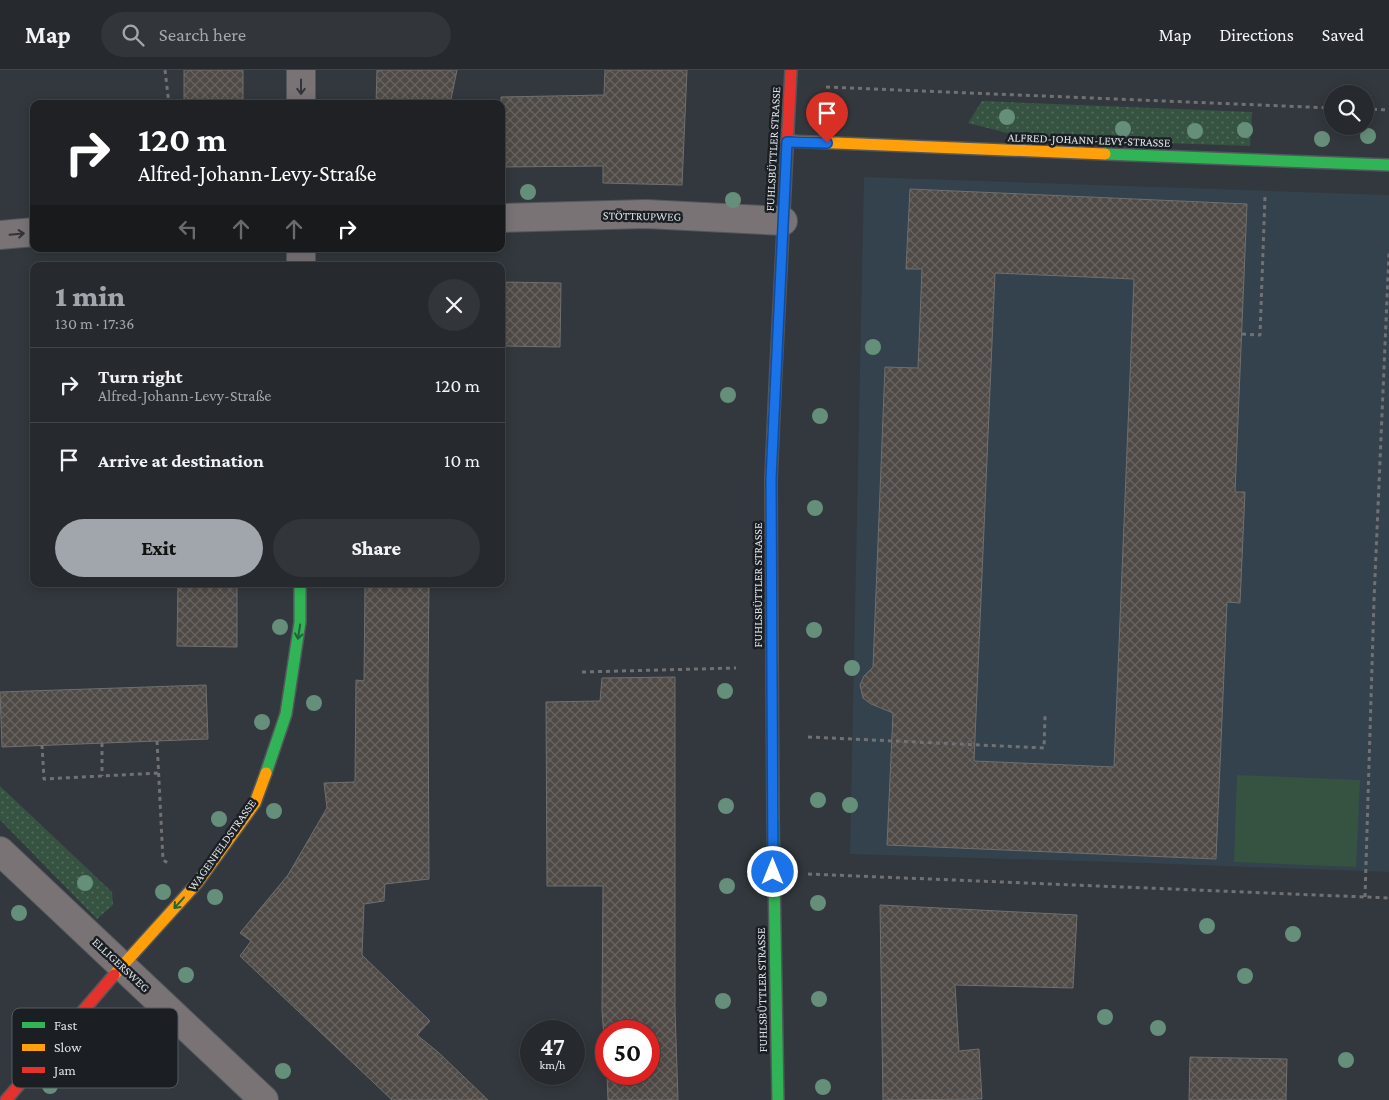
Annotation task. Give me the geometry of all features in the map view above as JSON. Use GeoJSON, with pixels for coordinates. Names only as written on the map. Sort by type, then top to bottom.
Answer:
{"type":"FeatureCollection","features":[{"type":"Feature","properties":{"kind":"street"},"geometry":{"type":"LineString","coordinates":[[301,100],[302,70]]}},
{"type":"Feature","properties":{"kind":"street","name":"FUHLSBÜTTLER STRASSE"},"geometry":{"type":"LineString","coordinates":[[778,1100],[773,872],[771,479],[791,70]]}},
{"type":"Feature","properties":{"kind":"street","name":"ALFRED-JOHANN-LEVY-STRASSE"},"geometry":{"type":"LineString","coordinates":[[787,142],[1389,165]]}},
{"type":"Feature","properties":{"kind":"street","name":"STÖTTRUPWEG"},"geometry":{"type":"LineString","coordinates":[[505,218],[646,214],[783,222]]}},
{"type":"Feature","properties":{"kind":"street"},"geometry":{"type":"LineString","coordinates":[[0,235],[30,232]]}},
{"type":"Feature","properties":{"kind":"street","name":"WAGENFELDSTRASSE"},"geometry":{"type":"LineString","coordinates":[[86,1008],[198,882],[255,803],[286,714],[300,622],[300,587]]}},
{"type":"Feature","properties":{"kind":"street","name":"ELLIGERSWEG"},"geometry":{"type":"LineString","coordinates":[[0,851],[167,1008]]}},
{"type":"Feature","properties":{"kind":"street","name":"ELLIGERSWEG"},"geometry":{"type":"LineString","coordinates":[[178,1019],[264,1100]]}},
{"type":"Feature","properties":{"kind":"street","name":"WAGENFELDSTRASSE"},"geometry":{"type":"LineString","coordinates":[[6,1100],[16,1088]]}},
{"type":"Feature","properties":{"kind":"path"},"geometry":{"type":"LineString","coordinates":[[165,70],[169,100]]}},
{"type":"Feature","properties":{"kind":"path"},"geometry":{"type":"LineString","coordinates":[[790,86],[1324,108]]}},
{"type":"Feature","properties":{"kind":"path"},"geometry":{"type":"LineString","coordinates":[[1374,110],[1389,110]]}},
{"type":"Feature","properties":{"kind":"path"},"geometry":{"type":"LineString","coordinates":[[1242,334],[1260,335],[1266,161]]}},
{"type":"Feature","properties":{"kind":"path"},"geometry":{"type":"LineString","coordinates":[[1365,897],[1374,600],[1389,252]]}},
{"type":"Feature","properties":{"kind":"path"},"geometry":{"type":"LineString","coordinates":[[582,672],[772,667]]}},
{"type":"Feature","properties":{"kind":"path"},"geometry":{"type":"LineString","coordinates":[[772,736],[1044,748],[1045,716]]}},
{"type":"Feature","properties":{"kind":"path"},"geometry":{"type":"LineString","coordinates":[[158,741],[163,860],[198,882]]}},
{"type":"Feature","properties":{"kind":"path"},"geometry":{"type":"LineString","coordinates":[[102,743],[102,776]]}},
{"type":"Feature","properties":{"kind":"path"},"geometry":{"type":"LineString","coordinates":[[42,745],[44,779],[159,773]]}},
{"type":"Feature","properties":{"kind":"path"},"geometry":{"type":"LineString","coordinates":[[773,872],[1389,898]]}},
{"type":"Feature","properties":{"kind":"shaded area"},"geometry":{"type":"Polygon","coordinates":[[[864,177],[1389,195],[1389,872],[850,854],[864,177]]]}},
{"type":"Feature","properties":{"kind":"green space"},"geometry":{"type":"Polygon","coordinates":[[[982,101],[1252,112],[1250,146],[1052,139],[1015,135],[968,123],[982,101]]]}},
{"type":"Feature","properties":{"kind":"green space"},"geometry":{"type":"Polygon","coordinates":[[[1237,775],[1360,780],[1356,867],[1234,862],[1237,775]]]}},
{"type":"Feature","properties":{"kind":"green space"},"geometry":{"type":"Polygon","coordinates":[[[0,786],[112,892],[113,905],[97,919],[0,820],[0,786]]]}},
{"type":"Feature","properties":{"kind":"building"},"geometry":{"type":"Polygon","coordinates":[[[184,70],[243,70],[243,100],[184,100],[184,70]]]}},
{"type":"Feature","properties":{"kind":"building"},"geometry":{"type":"Polygon","coordinates":[[[377,70],[457,70],[451,100],[376,100],[377,70]]]}},
{"type":"Feature","properties":{"kind":"building"},"geometry":{"type":"Polygon","coordinates":[[[605,70],[687,70],[682,185],[603,183],[603,166],[505,167],[505,100],[501,100],[501,97],[604,95],[605,70]]]}},
{"type":"Feature","properties":{"kind":"building"},"geometry":{"type":"Polygon","coordinates":[[[910,189],[1247,204],[1235,492],[1245,492],[1240,603],[1227,602],[1216,859],[887,845],[893,713],[871,704],[863,698],[860,685],[864,676],[873,667],[885,367],[918,368],[922,269],[906,269],[910,189]],[[995,273],[974,761],[1114,767],[1134,279],[995,273]]]}},
{"type":"Feature","properties":{"kind":"building"},"geometry":{"type":"Polygon","coordinates":[[[505,282],[561,283],[560,347],[505,346],[505,282]]]}},
{"type":"Feature","properties":{"kind":"building"},"geometry":{"type":"Polygon","coordinates":[[[178,587],[237,587],[237,647],[177,646],[178,587]]]}},
{"type":"Feature","properties":{"kind":"building"},"geometry":{"type":"Polygon","coordinates":[[[365,587],[429,587],[429,879],[385,884],[384,901],[364,904],[362,955],[430,1021],[417,1035],[439,1053],[488,1100],[392,1100],[240,956],[251,941],[240,933],[288,875],[327,808],[324,783],[355,782],[356,680],[364,681],[365,587]]]}},
{"type":"Feature","properties":{"kind":"building"},"geometry":{"type":"Polygon","coordinates":[[[675,677],[675,1009],[678,1100],[608,1100],[607,1085],[660,1085],[660,1020],[603,1020],[603,886],[547,886],[546,702],[600,701],[602,678],[675,677]]]}},
{"type":"Feature","properties":{"kind":"building"},"geometry":{"type":"Polygon","coordinates":[[[206,685],[208,739],[2,747],[0,692],[206,685]]]}},
{"type":"Feature","properties":{"kind":"building"},"geometry":{"type":"Polygon","coordinates":[[[880,905],[1077,915],[1073,988],[955,985],[959,1051],[979,1049],[982,1099],[883,1100],[880,905]]]}},
{"type":"Feature","properties":{"kind":"building"},"geometry":{"type":"Polygon","coordinates":[[[1190,1057],[1287,1059],[1286,1100],[1189,1100],[1190,1057]]]}},
{"type":"Feature","properties":{"kind":"traffic: fast"},"geometry":{"type":"LineString","coordinates":[[1105,154],[1389,165]]}},
{"type":"Feature","properties":{"kind":"traffic: fast"},"geometry":{"type":"LineString","coordinates":[[266,773],[286,714],[300,622],[300,587]]}},
{"type":"Feature","properties":{"kind":"traffic: fast"},"geometry":{"type":"LineString","coordinates":[[773,819],[778,1100]]}},
{"type":"Feature","properties":{"kind":"traffic: slow"},"geometry":{"type":"LineString","coordinates":[[787,141],[1105,154]]}},
{"type":"Feature","properties":{"kind":"traffic: slow"},"geometry":{"type":"LineString","coordinates":[[773,819],[771,479],[775,389]]}},
{"type":"Feature","properties":{"kind":"traffic: slow"},"geometry":{"type":"LineString","coordinates":[[114,975],[198,882],[255,803],[266,773]]}},
{"type":"Feature","properties":{"kind":"traffic: jam"},"geometry":{"type":"LineString","coordinates":[[775,389],[791,70]]}},
{"type":"Feature","properties":{"kind":"traffic: jam"},"geometry":{"type":"LineString","coordinates":[[85,1008],[114,975]]}},
{"type":"Feature","properties":{"kind":"traffic: jam"},"geometry":{"type":"LineString","coordinates":[[6,1100],[16,1088]]}},
{"type":"Feature","properties":{"kind":"route"},"geometry":{"type":"LineString","coordinates":[[773,872],[771,479],[787,142],[827,143]]}}]}
